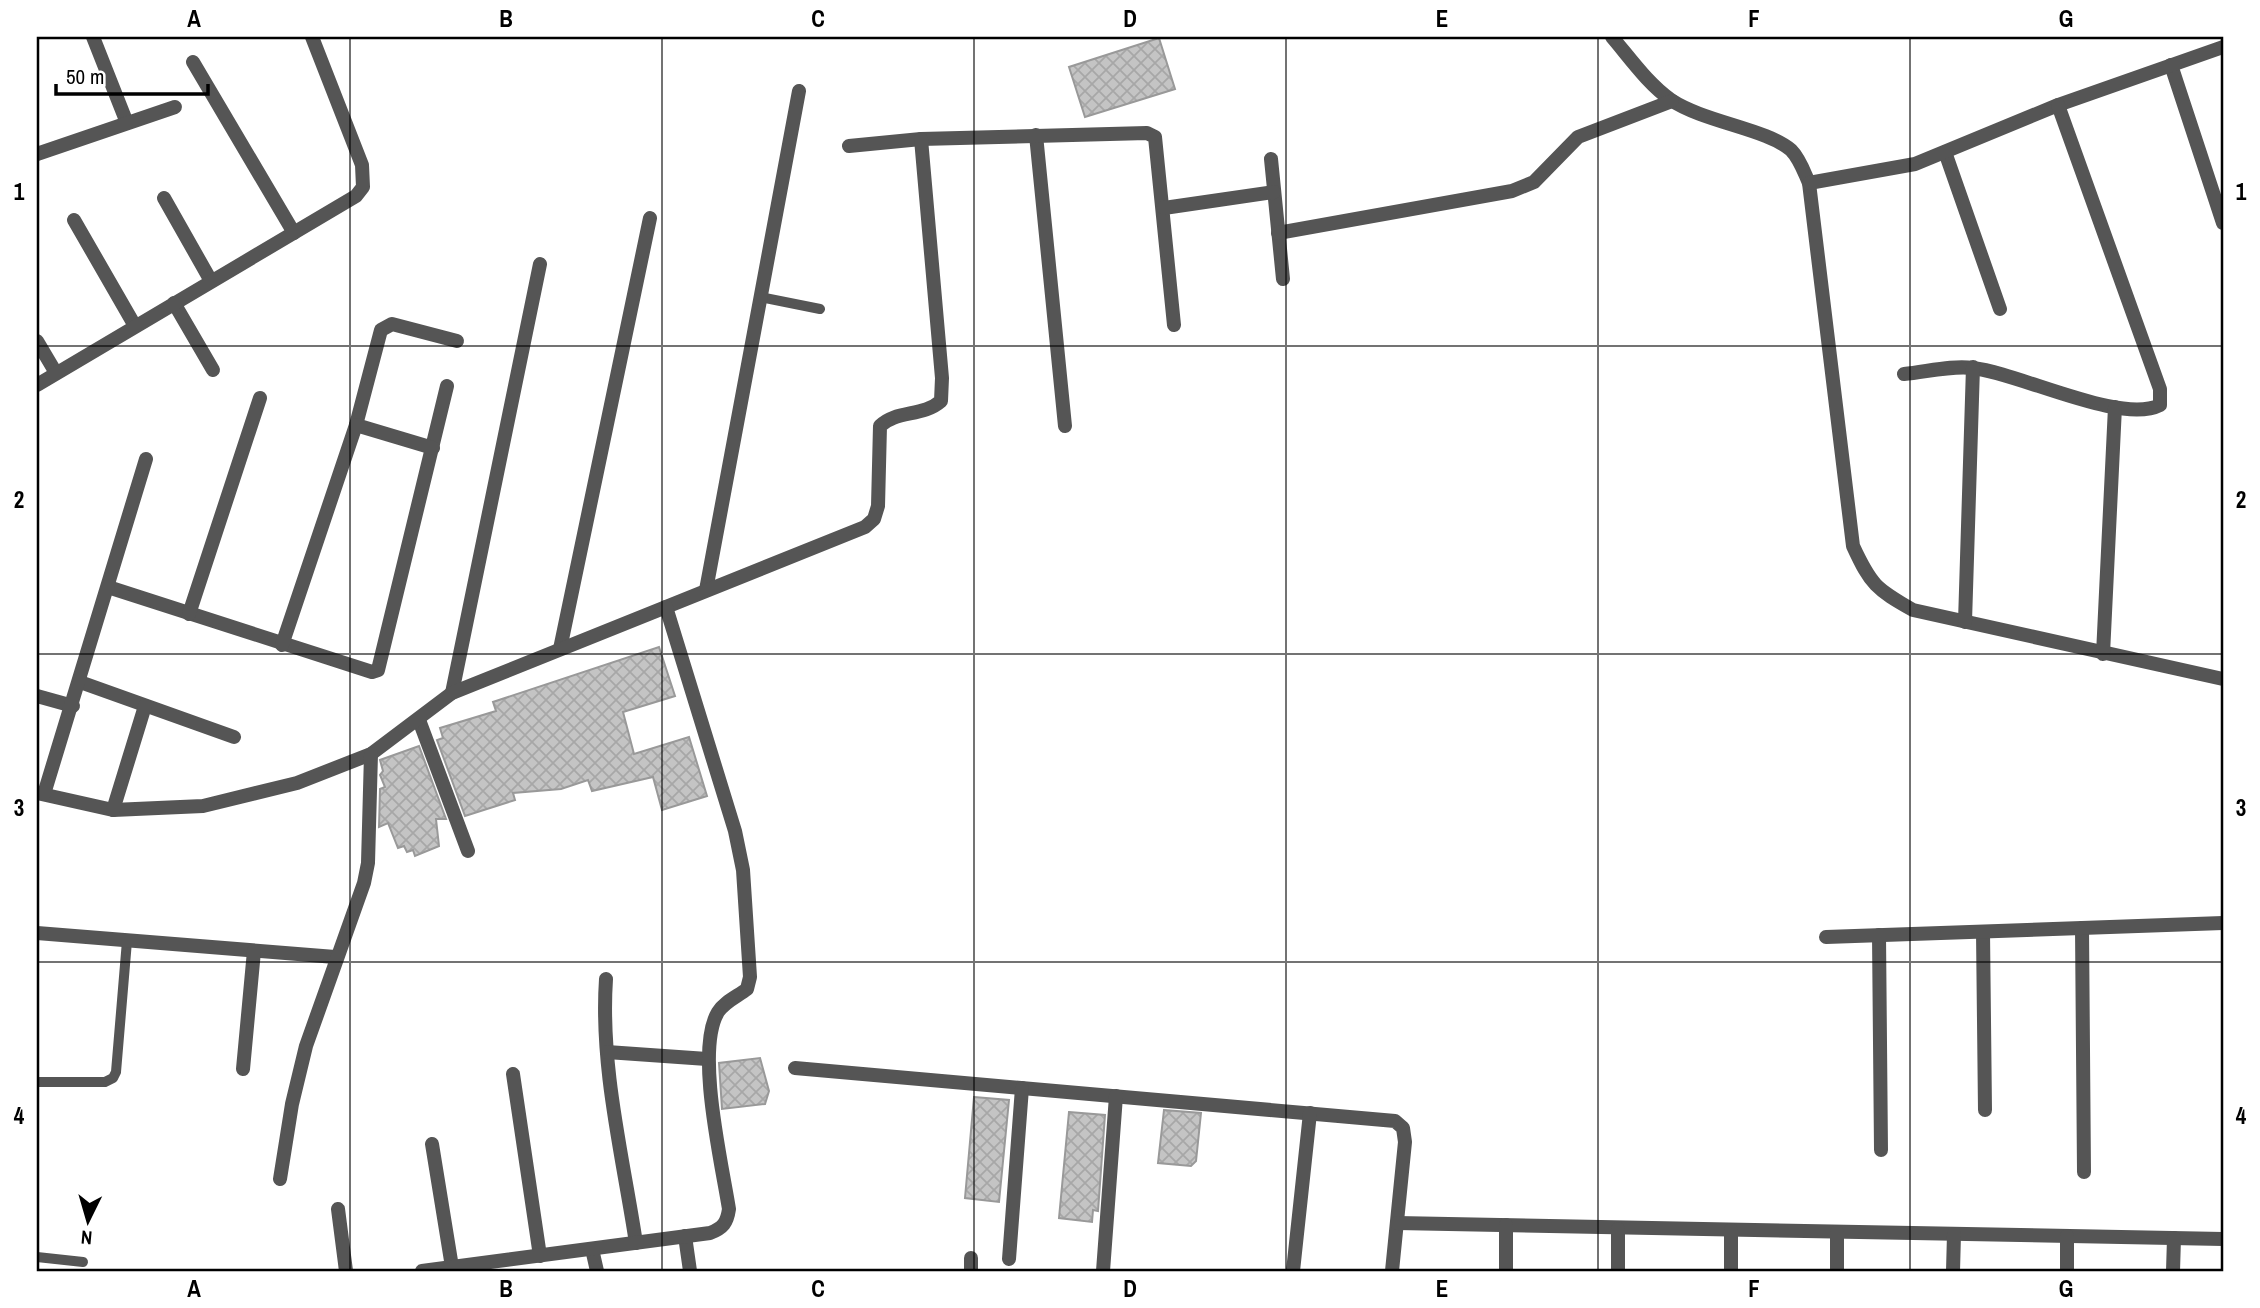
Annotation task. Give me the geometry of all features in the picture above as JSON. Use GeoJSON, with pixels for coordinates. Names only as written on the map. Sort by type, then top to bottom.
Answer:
{"type":"FeatureCollection","features":[{"type":"Feature","properties":{"kind":"street"},"geometry":{"type":"LineString","coordinates":[[93,37],[127,123]]}},
{"type":"Feature","properties":{"kind":"street"},"geometry":{"type":"LineString","coordinates":[[37,384],[356,196],[365,179],[362,165],[312,37]]}},
{"type":"Feature","properties":{"kind":"street"},"geometry":{"type":"LineString","coordinates":[[1612,37],[1653,84],[1672,101],[1704,117],[1780,143],[1792,151],[1808,183],[1853,546],[1866,575],[1879,591],[1913,610],[2223,680]]}},
{"type":"Feature","properties":{"kind":"street"},"geometry":{"type":"LineString","coordinates":[[1808,183],[1879,173],[1945,152],[2058,106],[2223,47]]}},
{"type":"Feature","properties":{"kind":"street"},"geometry":{"type":"LineString","coordinates":[[193,62],[294,233]]}},
{"type":"Feature","properties":{"kind":"street"},"geometry":{"type":"LineString","coordinates":[[2171,65],[2223,223]]}},
{"type":"Feature","properties":{"kind":"street"},"geometry":{"type":"LineString","coordinates":[[706,590],[799,91]]}},
{"type":"Feature","properties":{"kind":"street"},"geometry":{"type":"LineString","coordinates":[[1278,233],[1512,191],[1534,182],[1578,137],[1672,101]]}},
{"type":"Feature","properties":{"kind":"street"},"geometry":{"type":"LineString","coordinates":[[1904,374],[1973,368],[2115,407],[2149,411],[2160,405],[2160,389],[2058,106]]}},
{"type":"Feature","properties":{"kind":"street"},"geometry":{"type":"LineString","coordinates":[[37,154],[174,107]]}},
{"type":"Feature","properties":{"kind":"street"},"geometry":{"type":"LineString","coordinates":[[849,146],[921,139],[1036,135],[1147,133],[1155,137],[1174,325]]}},
{"type":"Feature","properties":{"kind":"street"},"geometry":{"type":"LineString","coordinates":[[1036,135],[1065,426]]}},
{"type":"Feature","properties":{"kind":"street"},"geometry":{"type":"LineString","coordinates":[[146,459],[73,706],[41,794],[113,810],[203,806],[297,783],[372,754],[452,693],[865,527],[874,519],[878,506],[880,426],[888,418],[933,408],[941,401],[942,379],[921,139]]}},
{"type":"Feature","properties":{"kind":"street"},"geometry":{"type":"LineString","coordinates":[[1945,152],[2000,309]]}},
{"type":"Feature","properties":{"kind":"street"},"geometry":{"type":"LineString","coordinates":[[1271,159],[1283,279]]}},
{"type":"Feature","properties":{"kind":"street"},"geometry":{"type":"LineString","coordinates":[[1164,208],[1274,192]]}},
{"type":"Feature","properties":{"kind":"street"},"geometry":{"type":"LineString","coordinates":[[164,198],[211,281]]}},
{"type":"Feature","properties":{"kind":"street"},"geometry":{"type":"LineString","coordinates":[[560,649],[650,218]]}},
{"type":"Feature","properties":{"kind":"street"},"geometry":{"type":"LineString","coordinates":[[74,220],[135,326]]}},
{"type":"Feature","properties":{"kind":"street"},"geometry":{"type":"LineString","coordinates":[[452,693],[540,264]]}},
{"type":"Feature","properties":{"kind":"street"},"geometry":{"type":"LineString","coordinates":[[174,303],[213,370]]}},
{"type":"Feature","properties":{"kind":"street"},"geometry":{"type":"LineString","coordinates":[[282,645],[356,425],[381,330],[392,324],[457,341]]}},
{"type":"Feature","properties":{"kind":"street"},"geometry":{"type":"LineString","coordinates":[[37,341],[56,373]]}},
{"type":"Feature","properties":{"kind":"street"},"geometry":{"type":"LineString","coordinates":[[1965,622],[1973,368]]}},
{"type":"Feature","properties":{"kind":"street"},"geometry":{"type":"LineString","coordinates":[[108,587],[282,645],[372,672],[378,670],[447,386]]}},
{"type":"Feature","properties":{"kind":"street"},"geometry":{"type":"LineString","coordinates":[[189,614],[260,398]]}},
{"type":"Feature","properties":{"kind":"street"},"geometry":{"type":"LineString","coordinates":[[2104,654],[2115,407]]}},
{"type":"Feature","properties":{"kind":"street"},"geometry":{"type":"LineString","coordinates":[[356,425],[433,448]]}},
{"type":"Feature","properties":{"kind":"street"},"geometry":{"type":"LineString","coordinates":[[422,1271],[685,1237],[722,1228],[729,1209],[707,1059],[716,1014],[723,1005],[747,989],[750,977],[743,870],[722,783],[666,607]]}},
{"type":"Feature","properties":{"kind":"street"},"geometry":{"type":"LineString","coordinates":[[80,682],[233,737]]}},
{"type":"Feature","properties":{"kind":"street"},"geometry":{"type":"LineString","coordinates":[[37,696],[73,706]]}},
{"type":"Feature","properties":{"kind":"street"},"geometry":{"type":"LineString","coordinates":[[113,810],[145,706]]}},
{"type":"Feature","properties":{"kind":"street"},"geometry":{"type":"LineString","coordinates":[[419,720],[468,851]]}},
{"type":"Feature","properties":{"kind":"street"},"geometry":{"type":"LineString","coordinates":[[280,1179],[292,1104],[306,1046],[335,957],[364,883],[368,863],[372,754]]}},
{"type":"Feature","properties":{"kind":"street"},"geometry":{"type":"LineString","coordinates":[[1826,937],[2223,923]]}},
{"type":"Feature","properties":{"kind":"street"},"geometry":{"type":"LineString","coordinates":[[2082,928],[2084,1172]]}},
{"type":"Feature","properties":{"kind":"street"},"geometry":{"type":"LineString","coordinates":[[1983,932],[1985,1110]]}},
{"type":"Feature","properties":{"kind":"street"},"geometry":{"type":"LineString","coordinates":[[37,933],[335,957]]}},
{"type":"Feature","properties":{"kind":"street"},"geometry":{"type":"LineString","coordinates":[[1879,935],[1881,1150]]}},
{"type":"Feature","properties":{"kind":"street"},"geometry":{"type":"LineString","coordinates":[[243,1069],[254,951]]}},
{"type":"Feature","properties":{"kind":"street"},"geometry":{"type":"LineString","coordinates":[[606,979],[604,1013],[607,1052],[636,1243]]}},
{"type":"Feature","properties":{"kind":"street"},"geometry":{"type":"LineString","coordinates":[[607,1052],[707,1059]]}},
{"type":"Feature","properties":{"kind":"street"},"geometry":{"type":"LineString","coordinates":[[795,1068],[1395,1121],[1404,1128],[1405,1142],[1392,1271]]}},
{"type":"Feature","properties":{"kind":"street"},"geometry":{"type":"LineString","coordinates":[[513,1074],[540,1256]]}},
{"type":"Feature","properties":{"kind":"street"},"geometry":{"type":"LineString","coordinates":[[1009,1259],[1022,1088]]}},
{"type":"Feature","properties":{"kind":"street"},"geometry":{"type":"LineString","coordinates":[[1103,1271],[1116,1096]]}},
{"type":"Feature","properties":{"kind":"street"},"geometry":{"type":"LineString","coordinates":[[1293,1271],[1310,1113]]}},
{"type":"Feature","properties":{"kind":"street"},"geometry":{"type":"LineString","coordinates":[[432,1144],[452,1267]]}},
{"type":"Feature","properties":{"kind":"street"},"geometry":{"type":"LineString","coordinates":[[338,1209],[346,1271]]}},
{"type":"Feature","properties":{"kind":"street"},"geometry":{"type":"LineString","coordinates":[[1397,1223],[2223,1239]]}},
{"type":"Feature","properties":{"kind":"street"},"geometry":{"type":"LineString","coordinates":[[1506,1226],[1506,1271]]}},
{"type":"Feature","properties":{"kind":"street"},"geometry":{"type":"LineString","coordinates":[[1618,1229],[1618,1271]]}},
{"type":"Feature","properties":{"kind":"street"},"geometry":{"type":"LineString","coordinates":[[1731,1230],[1731,1271]]}},
{"type":"Feature","properties":{"kind":"street"},"geometry":{"type":"LineString","coordinates":[[1837,1232],[1837,1271]]}},
{"type":"Feature","properties":{"kind":"street"},"geometry":{"type":"LineString","coordinates":[[1953,1271],[1954,1234]]}},
{"type":"Feature","properties":{"kind":"street"},"geometry":{"type":"LineString","coordinates":[[2067,1236],[2067,1271]]}},
{"type":"Feature","properties":{"kind":"street"},"geometry":{"type":"LineString","coordinates":[[685,1237],[690,1271]]}},
{"type":"Feature","properties":{"kind":"street"},"geometry":{"type":"LineString","coordinates":[[2174,1238],[2174,1271]]}},
{"type":"Feature","properties":{"kind":"street"},"geometry":{"type":"LineString","coordinates":[[593,1249],[597,1271]]}},
{"type":"Feature","properties":{"kind":"lane"},"geometry":{"type":"LineString","coordinates":[[760,297],[820,309]]}},
{"type":"Feature","properties":{"kind":"lane"},"geometry":{"type":"LineString","coordinates":[[37,1082],[105,1082],[113,1079],[116,1072],[127,941]]}},
{"type":"Feature","properties":{"kind":"lane"},"geometry":{"type":"LineString","coordinates":[[37,1257],[83,1262]]}},
{"type":"Feature","properties":{"kind":"building"},"geometry":{"type":"Polygon","coordinates":[[[1159,38],[1175,89],[1085,117],[1069,67],[1159,38]]]}},
{"type":"Feature","properties":{"kind":"building"},"geometry":{"type":"Polygon","coordinates":[[[659,647],[675,696],[623,712],[634,754],[689,737],[707,796],[662,810],[653,777],[592,791],[588,780],[561,789],[513,793],[515,800],[465,816],[437,740],[443,738],[440,728],[496,711],[493,702],[659,647]]]}},
{"type":"Feature","properties":{"kind":"building"},"geometry":{"type":"Polygon","coordinates":[[[419,746],[446,819],[436,819],[439,846],[415,856],[413,850],[407,852],[404,846],[398,848],[388,823],[379,827],[380,789],[385,787],[380,775],[383,771],[380,760],[419,746]]]}},
{"type":"Feature","properties":{"kind":"building"},"geometry":{"type":"Polygon","coordinates":[[[760,1058],[769,1091],[765,1104],[722,1109],[719,1063],[760,1058]]]}},
{"type":"Feature","properties":{"kind":"building"},"geometry":{"type":"Polygon","coordinates":[[[974,1097],[1009,1100],[999,1202],[965,1198],[974,1097]]]}},
{"type":"Feature","properties":{"kind":"building"},"geometry":{"type":"Polygon","coordinates":[[[1164,1110],[1201,1113],[1196,1161],[1191,1166],[1158,1163],[1164,1110]]]}},
{"type":"Feature","properties":{"kind":"building"},"geometry":{"type":"Polygon","coordinates":[[[1069,1112],[1105,1115],[1098,1211],[1093,1210],[1092,1222],[1059,1218],[1069,1112]]]}}]}
